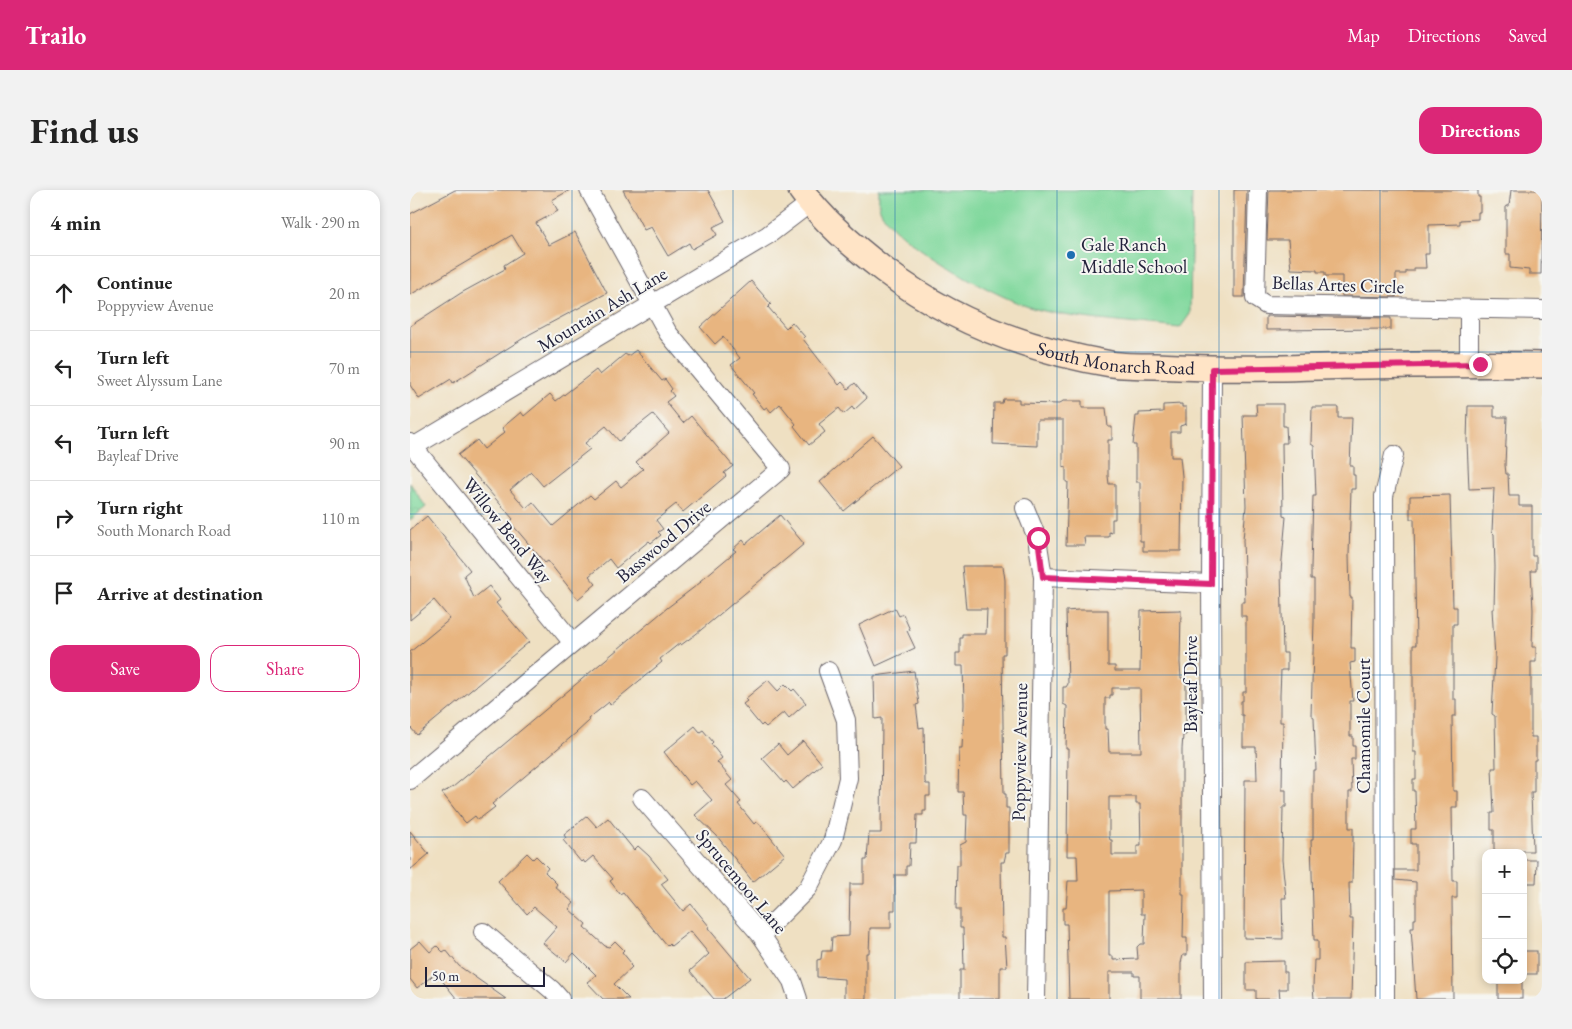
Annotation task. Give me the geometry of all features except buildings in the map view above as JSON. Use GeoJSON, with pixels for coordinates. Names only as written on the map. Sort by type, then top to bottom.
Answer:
{"type":"FeatureCollection","features":[{"type":"Feature","properties":{"kind":"street"},"geometry":{"type":"LineString","coordinates":[[589,190],[652,304]]}},
{"type":"Feature","properties":{"kind":"street","name":"Bellas Artes Circle"},"geometry":{"type":"LineString","coordinates":[[1258,190],[1255,298],[1266,306],[1542,310]]}},
{"type":"Feature","properties":{"kind":"street","name":"Mountain Ash Lane"},"geometry":{"type":"LineString","coordinates":[[411,445],[768,235],[806,196]]}},
{"type":"Feature","properties":{"kind":"street","name":"South Monarch Road"},"geometry":{"type":"LineString","coordinates":[[806,196],[858,250],[900,282],[962,318],[1024,344],[1112,364],[1212,369],[1469,364],[1542,365]]}},
{"type":"Feature","properties":{"kind":"street","name":"Basswood Drive"},"geometry":{"type":"LineString","coordinates":[[410,780],[782,469],[668,333],[652,304]]}},
{"type":"Feature","properties":{"kind":"street"},"geometry":{"type":"LineString","coordinates":[[1469,309],[1469,364]]}},
{"type":"Feature","properties":{"kind":"street","name":"Bayleaf Drive"},"geometry":{"type":"LineString","coordinates":[[1212,369],[1213,999]]}},
{"type":"Feature","properties":{"kind":"street","name":"Willow Bend Way"},"geometry":{"type":"LineString","coordinates":[[411,445],[573,644]]}},
{"type":"Feature","properties":{"kind":"street","name":"Chamomile Court"},"geometry":{"type":"LineString","coordinates":[[1384,999],[1384,496],[1394,455]]}},
{"type":"Feature","properties":{"kind":"street","name":"Poppyview Avenue"},"geometry":{"type":"LineString","coordinates":[[1025,508],[1038,538],[1043,577],[1036,999]]}},
{"type":"Feature","properties":{"kind":"street"},"geometry":{"type":"LineString","coordinates":[[1043,577],[1211,584]]}},
{"type":"Feature","properties":{"kind":"street"},"geometry":{"type":"LineString","coordinates":[[761,934],[808,888],[833,840],[848,778],[846,720],[828,672]]}},
{"type":"Feature","properties":{"kind":"street","name":"Sprucemoor Lane"},"geometry":{"type":"LineString","coordinates":[[642,798],[761,934],[792,981],[798,999]]}},
{"type":"Feature","properties":{"kind":"street"},"geometry":{"type":"LineString","coordinates":[[483,932],[552,990],[560,999]]}},
{"type":"Feature","properties":{"kind":"green space","name":"Gale Ranch Middle School"},"geometry":{"type":"Polygon","coordinates":[[[879,190],[1192,190],[1190,314],[1180,328],[1105,321],[1067,315],[1032,308],[1016,302],[972,281],[924,252],[904,237],[889,222],[880,209],[879,190]]]}},
{"type":"Feature","properties":{"kind":"green space"},"geometry":{"type":"Polygon","coordinates":[[[410,483],[426,507],[410,520],[410,483]]]}},
{"type":"Feature","properties":{"kind":"place","name":"Gale Ranch Middle School"},"geometry":{"type":"Point","coordinates":[1071,255]}},
{"type":"Feature","properties":{"kind":"route"},"geometry":{"type":"LineString","coordinates":[[1038,538],[1043,577],[1211,584],[1212,369],[1480,364]]}}]}
